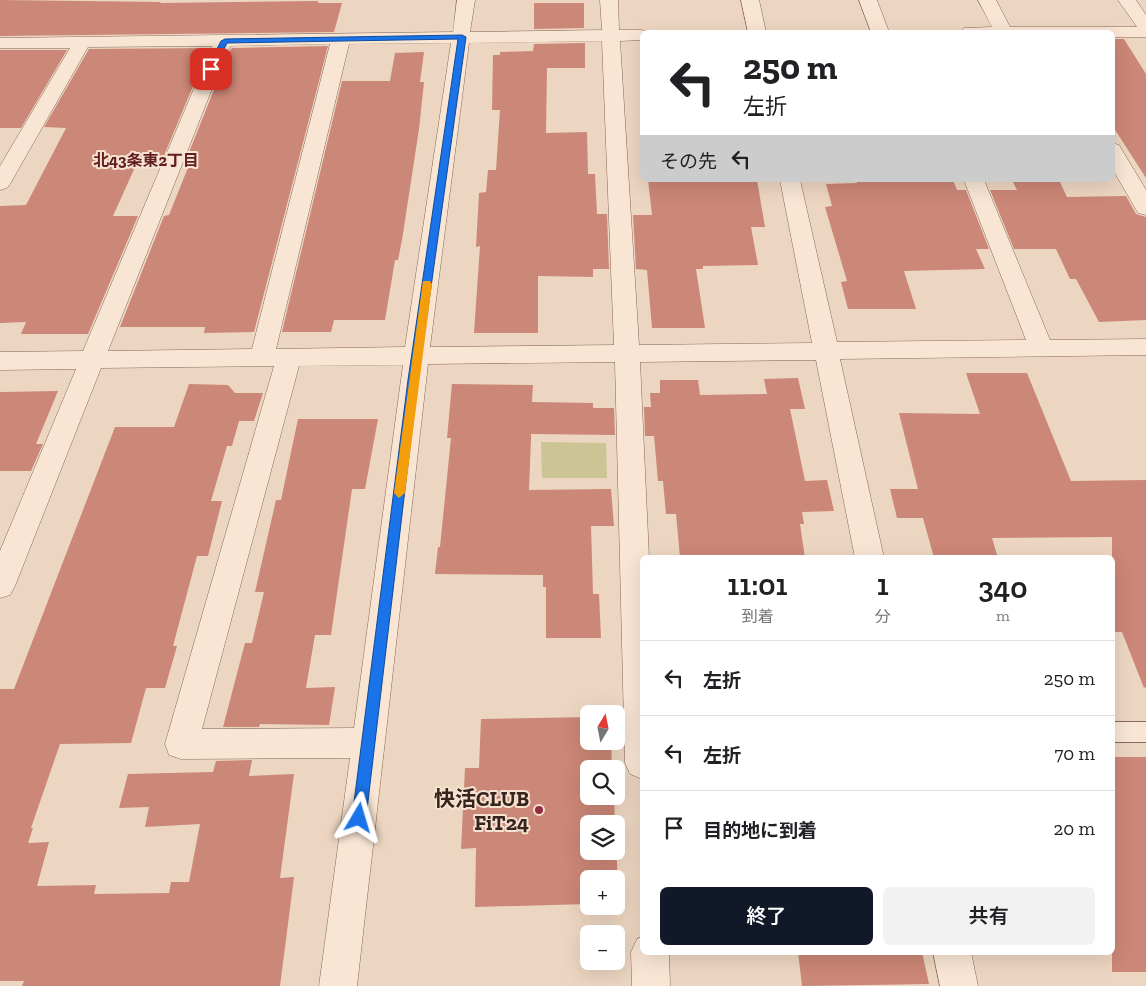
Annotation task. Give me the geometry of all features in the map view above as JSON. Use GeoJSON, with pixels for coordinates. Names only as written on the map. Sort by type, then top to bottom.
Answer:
{"type":"FeatureCollection","features":[{"type":"Feature","properties":{"kind":"street"},"geometry":{"type":"LineString","coordinates":[[338,986],[416,356],[466,0]]}},
{"type":"Feature","properties":{"kind":"street"},"geometry":{"type":"LineString","coordinates":[[609,0],[627,354],[640,708]]}},
{"type":"Feature","properties":{"kind":"street"},"geometry":{"type":"LineString","coordinates":[[750,0],[757,30]]}},
{"type":"Feature","properties":{"kind":"street"},"geometry":{"type":"LineString","coordinates":[[868,0],[879,30]]}},
{"type":"Feature","properties":{"kind":"street"},"geometry":{"type":"LineString","coordinates":[[987,0],[1003,30]]}},
{"type":"Feature","properties":{"kind":"street"},"geometry":{"type":"LineString","coordinates":[[1128,0],[1146,27]]}},
{"type":"Feature","properties":{"kind":"street"},"geometry":{"type":"LineString","coordinates":[[1115,32],[1146,32]]}},
{"type":"Feature","properties":{"kind":"street"},"geometry":{"type":"LineString","coordinates":[[0,43],[640,35]]}},
{"type":"Feature","properties":{"kind":"street"},"geometry":{"type":"LineString","coordinates":[[341,38],[275,358],[181,744],[368,743]]}},
{"type":"Feature","properties":{"kind":"street"},"geometry":{"type":"LineString","coordinates":[[0,586],[218,50],[225,41]]}},
{"type":"Feature","properties":{"kind":"street"},"geometry":{"type":"LineString","coordinates":[[0,184],[82,42]]}},
{"type":"Feature","properties":{"kind":"street"},"geometry":{"type":"LineString","coordinates":[[1115,154],[1146,208]]}},
{"type":"Feature","properties":{"kind":"street"},"geometry":{"type":"LineString","coordinates":[[790,182],[869,555]]}},
{"type":"Feature","properties":{"kind":"street"},"geometry":{"type":"LineString","coordinates":[[975,182],[1041,348]]}},
{"type":"Feature","properties":{"kind":"street"},"geometry":{"type":"LineString","coordinates":[[0,361],[1146,347]]}},
{"type":"Feature","properties":{"kind":"street"},"geometry":{"type":"LineString","coordinates":[[650,955],[651,986]]}},
{"type":"Feature","properties":{"kind":"street"},"geometry":{"type":"LineString","coordinates":[[953,955],[959,986]]}},
{"type":"Feature","properties":{"kind":"lane"},"geometry":{"type":"LineString","coordinates":[[1115,732],[1146,732]]}},
{"type":"Feature","properties":{"kind":"shaded area"},"geometry":{"type":"Polygon","coordinates":[[[541,442],[606,443],[607,478],[542,478],[541,442]]]}},
{"type":"Feature","properties":{"kind":"building"},"geometry":{"type":"Polygon","coordinates":[[[0,0],[160,3],[318,1],[318,3],[342,3],[334,32],[0,36],[0,0]]]}},
{"type":"Feature","properties":{"kind":"building"},"geometry":{"type":"Polygon","coordinates":[[[534,3],[584,3],[584,28],[534,29],[534,3]]]}},
{"type":"Feature","properties":{"kind":"building"},"geometry":{"type":"Polygon","coordinates":[[[1115,39],[1124,39],[1146,74],[1146,178],[1115,130],[1115,39]]]}},
{"type":"Feature","properties":{"kind":"building"},"geometry":{"type":"Polygon","coordinates":[[[585,43],[585,68],[547,68],[546,133],[587,132],[588,174],[595,174],[597,214],[607,214],[609,269],[593,269],[593,277],[538,276],[538,333],[474,333],[480,246],[476,247],[479,193],[486,192],[488,170],[496,170],[500,110],[492,110],[493,55],[500,55],[500,52],[533,51],[534,44],[585,43]]]}},
{"type":"Feature","properties":{"kind":"building"},"geometry":{"type":"Polygon","coordinates":[[[328,46],[254,332],[204,333],[205,327],[120,327],[164,216],[169,215],[189,165],[184,165],[229,52],[232,48],[328,46]]]}},
{"type":"Feature","properties":{"kind":"building"},"geometry":{"type":"Polygon","coordinates":[[[209,48],[160,165],[136,165],[113,216],[138,216],[88,334],[21,334],[26,322],[0,323],[0,206],[26,205],[66,128],[44,127],[89,49],[209,48]]]}},
{"type":"Feature","properties":{"kind":"building"},"geometry":{"type":"Polygon","coordinates":[[[0,50],[67,50],[21,128],[0,128],[0,50]]]}},
{"type":"Feature","properties":{"kind":"building"},"geometry":{"type":"Polygon","coordinates":[[[424,52],[420,82],[424,82],[419,129],[402,240],[398,260],[395,260],[385,320],[334,320],[331,332],[282,332],[342,81],[390,81],[395,53],[424,52]]]}},
{"type":"Feature","properties":{"kind":"building"},"geometry":{"type":"Polygon","coordinates":[[[648,182],[757,182],[765,227],[751,227],[758,265],[703,266],[703,269],[696,269],[705,328],[652,328],[647,270],[636,269],[633,215],[652,215],[648,182]]]}},
{"type":"Feature","properties":{"kind":"building"},"geometry":{"type":"Polygon","coordinates":[[[954,182],[957,190],[966,190],[989,249],[976,249],[985,269],[904,271],[916,309],[848,309],[841,282],[847,281],[825,207],[832,206],[826,184],[954,182]]]}},
{"type":"Feature","properties":{"kind":"building"},"geometry":{"type":"Polygon","coordinates":[[[1013,182],[1060,182],[1067,197],[1126,196],[1136,214],[1146,217],[1146,320],[1099,322],[1076,279],[1070,279],[1056,249],[1014,249],[990,190],[1017,190],[1013,182]]]}},
{"type":"Feature","properties":{"kind":"building"},"geometry":{"type":"Polygon","coordinates":[[[966,373],[1027,373],[1071,481],[1146,480],[1146,687],[1144,688],[1122,632],[1115,632],[1115,555],[1112,555],[1112,537],[992,538],[997,555],[933,555],[923,518],[897,518],[890,489],[918,489],[899,413],[980,414],[966,373]]]}},
{"type":"Feature","properties":{"kind":"building"},"geometry":{"type":"Polygon","coordinates":[[[798,378],[805,409],[790,409],[805,481],[827,480],[834,511],[802,512],[804,524],[800,524],[805,555],[680,555],[676,514],[666,514],[663,481],[658,481],[654,436],[645,436],[644,407],[651,407],[650,393],[660,393],[660,380],[698,380],[700,395],[767,394],[764,379],[798,378]]]}},
{"type":"Feature","properties":{"kind":"building"},"geometry":{"type":"Polygon","coordinates":[[[189,384],[228,385],[235,393],[263,393],[254,421],[239,421],[232,446],[227,446],[211,501],[222,501],[208,556],[197,556],[173,646],[177,646],[165,688],[146,688],[131,743],[60,744],[31,828],[33,828],[28,843],[49,842],[37,886],[96,885],[94,894],[169,893],[171,882],[189,882],[200,824],[145,827],[149,807],[119,808],[128,774],[213,772],[216,761],[252,760],[249,776],[294,774],[280,878],[294,877],[280,986],[22,986],[24,981],[0,981],[0,689],[14,689],[115,427],[174,427],[189,384]]]}},
{"type":"Feature","properties":{"kind":"building"},"geometry":{"type":"Polygon","coordinates":[[[452,384],[533,385],[532,402],[593,403],[593,408],[614,408],[615,435],[531,434],[529,490],[611,489],[614,526],[591,526],[593,594],[599,594],[601,638],[546,638],[546,587],[543,587],[543,575],[435,574],[438,547],[440,547],[451,438],[447,438],[452,384]]]}},
{"type":"Feature","properties":{"kind":"building"},"geometry":{"type":"Polygon","coordinates":[[[58,391],[36,444],[43,444],[31,471],[0,471],[0,392],[58,391]]]}},
{"type":"Feature","properties":{"kind":"building"},"geometry":{"type":"Polygon","coordinates":[[[298,419],[378,419],[365,489],[352,489],[331,635],[315,635],[306,688],[335,687],[329,725],[260,724],[259,727],[223,727],[245,643],[252,643],[264,592],[255,592],[276,500],[281,500],[298,419]]]}},
{"type":"Feature","properties":{"kind":"building","name":"快活CLUB FiT24"},"geometry":{"type":"Polygon","coordinates":[[[580,717],[580,750],[611,750],[612,760],[580,760],[580,805],[614,805],[615,815],[580,815],[580,860],[617,860],[617,870],[580,870],[580,904],[475,907],[476,848],[461,849],[465,768],[479,768],[481,719],[580,717]]]}},
{"type":"Feature","properties":{"kind":"building"},"geometry":{"type":"Polygon","coordinates":[[[1115,757],[1146,757],[1146,972],[1112,972],[1112,955],[1115,955],[1115,757]]]}},
{"type":"Feature","properties":{"kind":"building"},"geometry":{"type":"Polygon","coordinates":[[[798,955],[923,955],[929,984],[802,986],[798,955]]]}},
{"type":"Feature","properties":{"kind":"slow traffic"},"geometry":{"type":"LineString","coordinates":[[399,493],[427,284]]}},
{"type":"Feature","properties":{"kind":"place","name":"快活CLUB FiT24"},"geometry":{"type":"Point","coordinates":[539,810]}},
{"type":"Feature","properties":{"kind":"district","name":"北43条東2丁目"},"geometry":{"type":"Point","coordinates":[146,160]}},
{"type":"Feature","properties":{"kind":"route"},"geometry":{"type":"LineString","coordinates":[[211,69],[218,50],[225,41],[462,37],[413,380],[359,818]]}}]}
